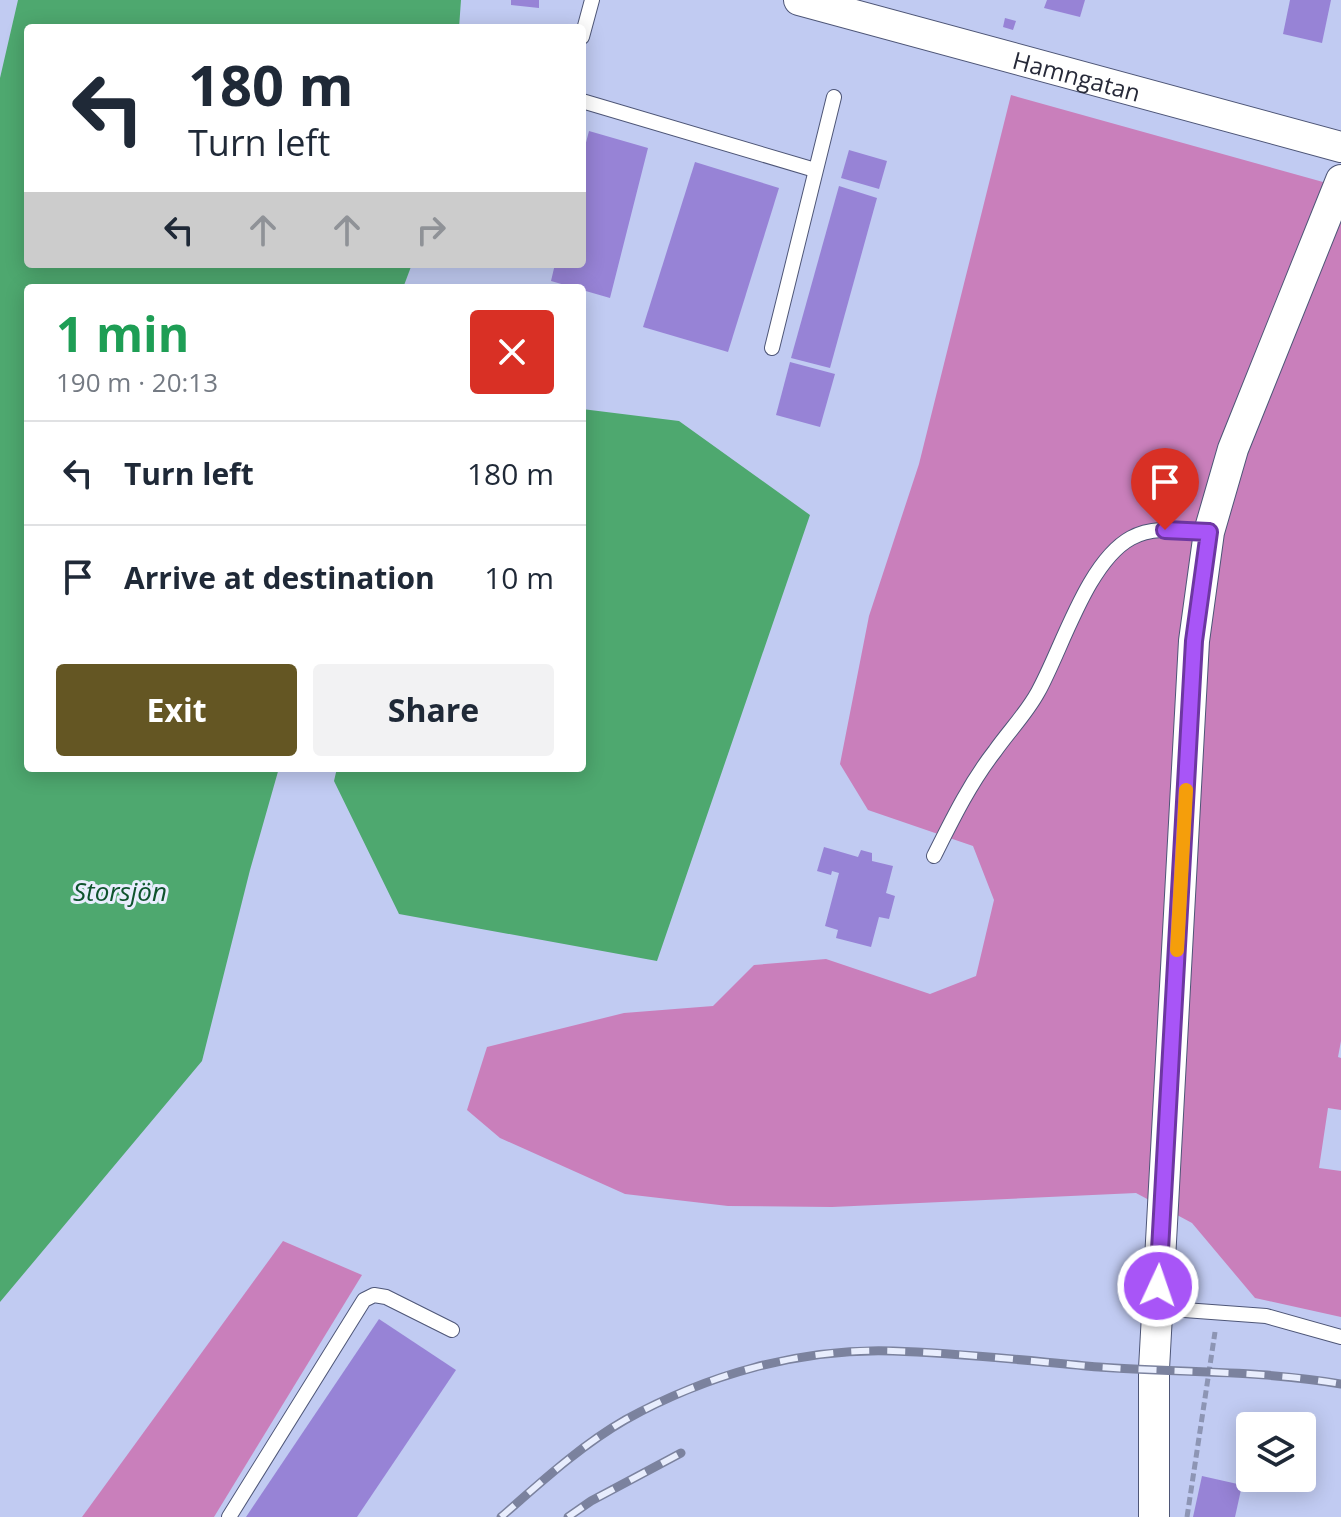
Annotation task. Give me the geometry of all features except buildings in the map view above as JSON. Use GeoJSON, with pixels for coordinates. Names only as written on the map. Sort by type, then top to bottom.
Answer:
{"type":"FeatureCollection","features":[{"type":"Feature","properties":{"kind":"street","name":"Hamngatan"},"geometry":{"type":"LineString","coordinates":[[810,2],[1341,147]]}},
{"type":"Feature","properties":{"kind":"street"},"geometry":{"type":"LineString","coordinates":[[1154,1517],[1154,1369],[1194,641],[1209,532],[1233,449],[1341,180]]}},
{"type":"Feature","properties":{"kind":"lane"},"geometry":{"type":"LineString","coordinates":[[586,24],[592,0]]}},
{"type":"Feature","properties":{"kind":"lane"},"geometry":{"type":"LineString","coordinates":[[772,348],[834,97]]}},
{"type":"Feature","properties":{"kind":"lane"},"geometry":{"type":"LineString","coordinates":[[586,107],[815,170]]}},
{"type":"Feature","properties":{"kind":"lane"},"geometry":{"type":"LineString","coordinates":[[934,856],[956,811],[994,751],[1019,722],[1038,691],[1080,602],[1113,551],[1133,537],[1157,531],[1209,532]]}},
{"type":"Feature","properties":{"kind":"lane"},"geometry":{"type":"LineString","coordinates":[[229,1517],[364,1300],[374,1295],[386,1297],[452,1330]]}},
{"type":"Feature","properties":{"kind":"lane"},"geometry":{"type":"LineString","coordinates":[[1157,1308],[1266,1316],[1341,1337]]}},
{"type":"Feature","properties":{"kind":"path"},"geometry":{"type":"LineString","coordinates":[[1187,1517],[1218,1313]]}},
{"type":"Feature","properties":{"kind":"shaded area"},"geometry":{"type":"Polygon","coordinates":[[[1011,95],[1341,187],[1341,1041],[1338,1057],[1341,1058],[1341,1110],[1328,1108],[1319,1168],[1341,1171],[1341,1317],[1255,1298],[1192,1223],[1136,1193],[832,1207],[728,1206],[625,1194],[500,1138],[467,1110],[487,1047],[624,1013],[713,1006],[754,965],[826,959],[930,994],[976,976],[994,900],[973,846],[868,810],[840,764],[869,616],[919,464],[1011,95]]]}},
{"type":"Feature","properties":{"kind":"shaded area"},"geometry":{"type":"Polygon","coordinates":[[[283,1241],[362,1275],[214,1517],[82,1517],[283,1241]]]}},
{"type":"Feature","properties":{"kind":"water","name":"Storsjön"},"geometry":{"type":"Polygon","coordinates":[[[18,0],[461,0],[459,24],[24,24],[24,268],[410,268],[404,284],[24,284],[24,772],[278,772],[202,1061],[0,1302],[0,78],[18,0]]]}},
{"type":"Feature","properties":{"kind":"water"},"geometry":{"type":"Polygon","coordinates":[[[586,409],[679,421],[810,515],[657,961],[399,914],[334,781],[336,772],[586,772],[586,409]]]}},
{"type":"Feature","properties":{"kind":"railway"},"geometry":{"type":"LineString","coordinates":[[501,1517],[576,1453],[608,1430],[656,1404],[754,1368],[823,1354],[919,1352],[1099,1367],[1281,1376],[1341,1384]]}},
{"type":"Feature","properties":{"kind":"railway"},"geometry":{"type":"LineString","coordinates":[[568,1517],[591,1501],[681,1453]]}},
{"type":"Feature","properties":{"kind":"slow traffic"},"geometry":{"type":"LineString","coordinates":[[1177,950],[1186,790]]}},
{"type":"Feature","properties":{"kind":"route"},"geometry":{"type":"LineString","coordinates":[[1158,1286],[1194,641],[1209,532],[1165,530]]}}]}
